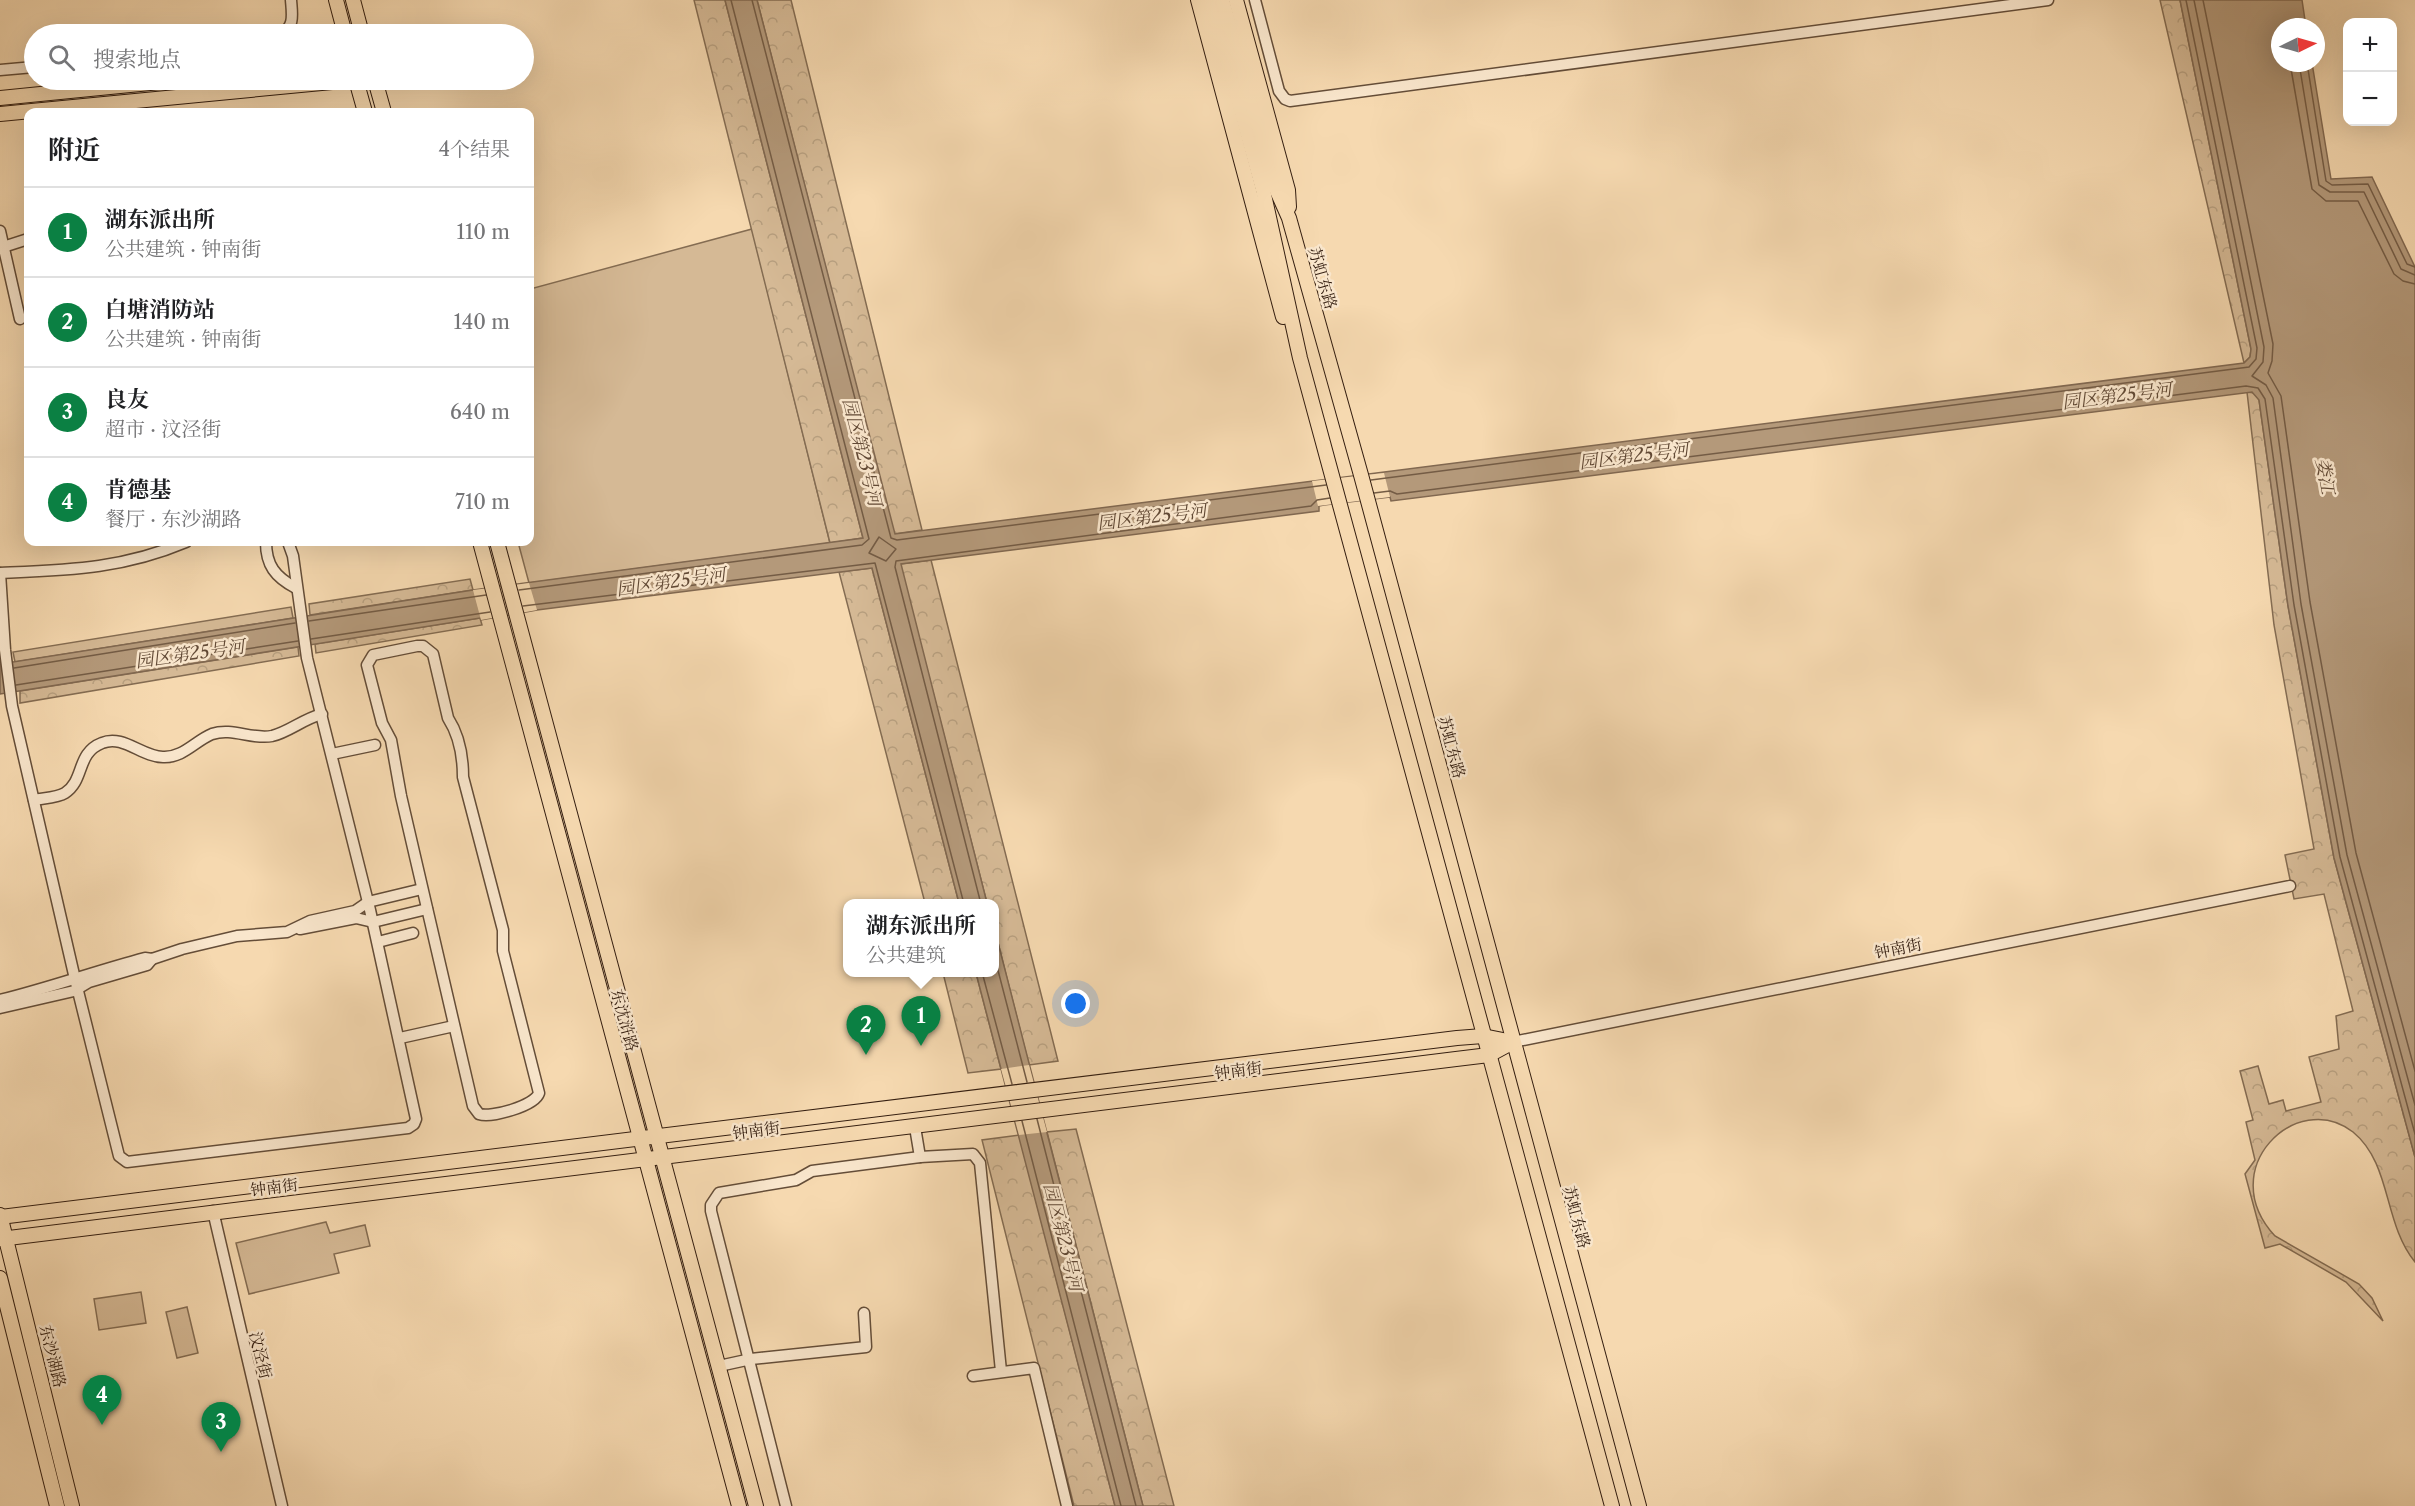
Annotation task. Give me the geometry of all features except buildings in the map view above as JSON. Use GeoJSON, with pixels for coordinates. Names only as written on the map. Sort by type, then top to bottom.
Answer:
{"type":"FeatureCollection","features":[{"type":"Feature","properties":{"kind":"main road"},"geometry":{"type":"LineString","coordinates":[[336,0],[342,24]]}},
{"type":"Feature","properties":{"kind":"main road"},"geometry":{"type":"LineString","coordinates":[[353,0],[359,24]]}},
{"type":"Feature","properties":{"kind":"main road"},"geometry":{"type":"LineString","coordinates":[[1198,0],[1283,316],[1300,357]]}},
{"type":"Feature","properties":{"kind":"main road"},"geometry":{"type":"LineString","coordinates":[[1211,0],[1263,190],[1300,357],[1611,1506]]}},
{"type":"Feature","properties":{"kind":"main road","name":"苏虹东路"},"geometry":{"type":"LineString","coordinates":[[1222,0],[1277,191],[1289,218],[1368,500],[1639,1506]]}},
{"type":"Feature","properties":{"kind":"main road"},"geometry":{"type":"LineString","coordinates":[[1236,0],[1288,190],[1289,218]]}},
{"type":"Feature","properties":{"kind":"main road"},"geometry":{"type":"LineString","coordinates":[[0,98],[62,90]]}},
{"type":"Feature","properties":{"kind":"main road"},"geometry":{"type":"LineString","coordinates":[[59,108],[246,90]]}},
{"type":"Feature","properties":{"kind":"main road"},"geometry":{"type":"LineString","coordinates":[[358,90],[364,108]]}},
{"type":"Feature","properties":{"kind":"main road"},"geometry":{"type":"LineString","coordinates":[[378,90],[383,108]]}},
{"type":"Feature","properties":{"kind":"main road"},"geometry":{"type":"LineString","coordinates":[[0,114],[24,112]]}},
{"type":"Feature","properties":{"kind":"main road","name":"东沈浒路"},"geometry":{"type":"LineString","coordinates":[[481,546],[739,1506]]}},
{"type":"Feature","properties":{"kind":"main road","name":"东沈浒路"},"geometry":{"type":"LineString","coordinates":[[498,546],[756,1506]]}},
{"type":"Feature","properties":{"kind":"main road","name":"钟南街"},"geometry":{"type":"LineString","coordinates":[[0,1217],[657,1137],[1035,1088],[1483,1036],[1513,1042]]}},
{"type":"Feature","properties":{"kind":"main road","name":"钟南街"},"geometry":{"type":"LineString","coordinates":[[3,1238],[213,1211],[663,1159],[1041,1109],[1489,1055],[1513,1042]]}},
{"type":"Feature","properties":{"kind":"main road","name":"东沙湖路"},"geometry":{"type":"LineString","coordinates":[[0,1217],[3,1238],[72,1506]]}},
{"type":"Feature","properties":{"kind":"main road","name":"东沙湖路"},"geometry":{"type":"LineString","coordinates":[[0,1278],[57,1506]]}},
{"type":"Feature","properties":{"kind":"street"},"geometry":{"type":"LineString","coordinates":[[291,0],[292,24]]}},
{"type":"Feature","properties":{"kind":"street"},"geometry":{"type":"LineString","coordinates":[[1256,0],[1279,91],[1285,99],[1296,100],[2048,0]]}},
{"type":"Feature","properties":{"kind":"street"},"geometry":{"type":"LineString","coordinates":[[0,70],[24,68]]}},
{"type":"Feature","properties":{"kind":"street"},"geometry":{"type":"LineString","coordinates":[[126,90],[127,101]]}},
{"type":"Feature","properties":{"kind":"street"},"geometry":{"type":"LineString","coordinates":[[0,231],[20,319]]}},
{"type":"Feature","properties":{"kind":"street"},"geometry":{"type":"LineString","coordinates":[[2,247],[24,240]]}},
{"type":"Feature","properties":{"kind":"street"},"geometry":{"type":"LineString","coordinates":[[175,546],[136,561],[0,573],[5,650],[12,706],[76,984],[119,1156],[127,1162],[408,1128],[414,1124],[416,1114],[378,942],[307,658],[294,562],[289,546]]}},
{"type":"Feature","properties":{"kind":"street"},"geometry":{"type":"LineString","coordinates":[[267,546],[271,570],[296,588]]}},
{"type":"Feature","properties":{"kind":"street"},"geometry":{"type":"LineString","coordinates":[[417,646],[423,646],[433,654],[448,718],[454,727],[463,762],[463,777],[503,930],[503,951],[539,1089],[536,1101],[490,1115],[483,1115],[475,1110],[422,889],[391,740],[382,723],[367,664],[373,655],[417,646]]}},
{"type":"Feature","properties":{"kind":"street"},"geometry":{"type":"LineString","coordinates":[[34,800],[64,794],[73,785],[81,762],[90,751],[106,741],[122,742],[151,755],[171,757],[212,735],[233,732],[260,737],[273,735],[307,718],[322,714]]}},
{"type":"Feature","properties":{"kind":"street"},"geometry":{"type":"LineString","coordinates":[[332,754],[375,744]]}},
{"type":"Feature","properties":{"kind":"street","name":"钟南街"},"geometry":{"type":"LineString","coordinates":[[1513,1042],[2290,886]]}},
{"type":"Feature","properties":{"kind":"street"},"geometry":{"type":"LineString","coordinates":[[297,929],[310,921],[355,911],[368,902],[422,889]]}},
{"type":"Feature","properties":{"kind":"street"},"geometry":{"type":"LineString","coordinates":[[0,1008],[76,984],[145,958],[152,959],[182,949],[237,936],[312,928],[356,918],[373,922],[427,909]]}},
{"type":"Feature","properties":{"kind":"street"},"geometry":{"type":"LineString","coordinates":[[378,942],[413,933]]}},
{"type":"Feature","properties":{"kind":"street"},"geometry":{"type":"LineString","coordinates":[[0,1000],[53,991]]}},
{"type":"Feature","properties":{"kind":"street"},"geometry":{"type":"LineString","coordinates":[[399,1038],[454,1026]]}},
{"type":"Feature","properties":{"kind":"street"},"geometry":{"type":"LineString","coordinates":[[915,1127],[920,1157]]}},
{"type":"Feature","properties":{"kind":"street"},"geometry":{"type":"LineString","coordinates":[[786,1506],[751,1359],[711,1211],[714,1197],[719,1193],[796,1180],[812,1171],[920,1157],[973,1154],[980,1163],[1000,1371]]}},
{"type":"Feature","properties":{"kind":"street","name":"汶泾街"},"geometry":{"type":"LineString","coordinates":[[213,1211],[282,1506]]}},
{"type":"Feature","properties":{"kind":"street"},"geometry":{"type":"LineString","coordinates":[[719,1366],[751,1359],[867,1347],[864,1313]]}},
{"type":"Feature","properties":{"kind":"street"},"geometry":{"type":"LineString","coordinates":[[973,1376],[1034,1368],[1067,1506]]}},
{"type":"Feature","properties":{"kind":"green space"},"geometry":{"type":"Polygon","coordinates":[[[694,0],[725,0],[863,538],[830,543],[694,0]]]}},
{"type":"Feature","properties":{"kind":"green space"},"geometry":{"type":"Polygon","coordinates":[[[757,0],[791,0],[922,530],[894,534],[757,0]]]}},
{"type":"Feature","properties":{"kind":"green space"},"geometry":{"type":"Polygon","coordinates":[[[2160,0],[2180,0],[2251,349],[2250,357],[2244,363],[2160,0]]]}},
{"type":"Feature","properties":{"kind":"green space"},"geometry":{"type":"Polygon","coordinates":[[[752,229],[830,543],[529,583],[519,546],[534,546],[534,288],[752,229]]]}},
{"type":"Feature","properties":{"kind":"green space"},"geometry":{"type":"Polygon","coordinates":[[[2247,392],[2255,393],[2259,400],[2288,606],[2334,858],[2415,1157],[2415,1262],[2397,1230],[2375,1160],[2366,1145],[2353,1132],[2331,1121],[2308,1120],[2287,1128],[2270,1142],[2258,1162],[2253,1185],[2258,1210],[2275,1236],[2359,1284],[2372,1298],[2383,1321],[2346,1282],[2280,1244],[2265,1248],[2245,1174],[2255,1160],[2246,1122],[2253,1120],[2240,1071],[2258,1066],[2269,1104],[2283,1100],[2286,1111],[2321,1102],[2309,1057],[2339,1049],[2336,1016],[2353,1011],[2324,894],[2294,899],[2285,855],[2314,849],[2274,625],[2247,392]]]}},
{"type":"Feature","properties":{"kind":"green space"},"geometry":{"type":"Polygon","coordinates":[[[931,560],[1058,1061],[1029,1065],[999,947],[999,899],[986,899],[900,564],[931,560]]]}},
{"type":"Feature","properties":{"kind":"green space"},"geometry":{"type":"Polygon","coordinates":[[[872,568],[958,899],[924,899],[839,572],[872,568]]]}},
{"type":"Feature","properties":{"kind":"green space"},"geometry":{"type":"Polygon","coordinates":[[[470,579],[473,590],[310,615],[309,604],[470,579]]]}},
{"type":"Feature","properties":{"kind":"green space"},"geometry":{"type":"Polygon","coordinates":[[[291,607],[293,618],[15,662],[13,652],[291,607]]]}},
{"type":"Feature","properties":{"kind":"green space"},"geometry":{"type":"Polygon","coordinates":[[[480,618],[482,625],[316,653],[315,644],[480,618]]]}},
{"type":"Feature","properties":{"kind":"green space"},"geometry":{"type":"Polygon","coordinates":[[[298,647],[299,656],[20,703],[20,691],[298,647]]]}},
{"type":"Feature","properties":{"kind":"green space"},"geometry":{"type":"Polygon","coordinates":[[[944,977],[977,977],[1001,1069],[968,1073],[944,977]]]}},
{"type":"Feature","properties":{"kind":"green space"},"geometry":{"type":"Polygon","coordinates":[[[1076,1129],[1174,1506],[1143,1506],[1047,1132],[1076,1129]]]}},
{"type":"Feature","properties":{"kind":"green space"},"geometry":{"type":"Polygon","coordinates":[[[1019,1135],[1115,1506],[1074,1506],[982,1140],[1019,1135]]]}},
{"type":"Feature","properties":{"kind":"green space"},"geometry":{"type":"Polygon","coordinates":[[[326,1222],[330,1233],[365,1225],[370,1246],[334,1254],[339,1273],[249,1294],[236,1243],[326,1222]]]}},
{"type":"Feature","properties":{"kind":"green space"},"geometry":{"type":"Polygon","coordinates":[[[141,1292],[146,1323],[99,1330],[94,1299],[141,1292]]]}},
{"type":"Feature","properties":{"kind":"green space"},"geometry":{"type":"Polygon","coordinates":[[[187,1307],[198,1353],[177,1358],[166,1312],[187,1307]]]}},
{"type":"Feature","properties":{"kind":"water"},"geometry":{"type":"Polygon","coordinates":[[[725,0],[757,0],[895,534],[2244,363],[2250,357],[2251,349],[2180,0],[2302,0],[2305,18],[2271,18],[2271,72],[2313,72],[2331,179],[2372,177],[2415,267],[2415,1157],[2334,858],[2288,606],[2259,400],[2252,392],[1391,501],[1390,497],[1324,505],[1319,506],[1319,511],[901,564],[986,899],[958,899],[872,568],[537,610],[481,620],[480,618],[0,694],[0,664],[473,590],[863,538],[725,0]]]}},
{"type":"Feature","properties":{"kind":"water","name":"园区第23号河"},"geometry":{"type":"Polygon","coordinates":[[[999,947],[1143,1506],[1115,1506],[977,977],[999,977],[999,947]]]}},
{"type":"Feature","properties":{"kind":"pier"},"geometry":{"type":"Polygon","coordinates":[[[1384,473],[1390,497],[1318,506],[1312,481],[1384,473]]]}},
{"type":"Feature","properties":{"kind":"pier"},"geometry":{"type":"Polygon","coordinates":[[[529,583],[537,610],[481,620],[473,590],[529,583]]]}},
{"type":"Feature","properties":{"kind":"pier"},"geometry":{"type":"Polygon","coordinates":[[[1029,1065],[1047,1132],[1019,1135],[1001,1069],[1029,1065]]]}},
{"type":"Feature","properties":{"kind":"place","name":"湖东派出所"},"geometry":{"type":"Point","coordinates":[921,1046]}},
{"type":"Feature","properties":{"kind":"place","name":"白塘消防站"},"geometry":{"type":"Point","coordinates":[866,1055]}},
{"type":"Feature","properties":{"kind":"place","name":"肯德基"},"geometry":{"type":"Point","coordinates":[102,1425]}},
{"type":"Feature","properties":{"kind":"place","name":"良友"},"geometry":{"type":"Point","coordinates":[221,1452]}},
{"type":"Feature","properties":{"kind":"water label","name":"园区第25号河"},"geometry":{"type":"Point","coordinates":[2117,396]}},
{"type":"Feature","properties":{"kind":"water label","name":"园区第25号河"},"geometry":{"type":"Point","coordinates":[1634,456]}},
{"type":"Feature","properties":{"kind":"water label","name":"娄江"},"geometry":{"type":"Point","coordinates":[2325,476]}},
{"type":"Feature","properties":{"kind":"water label","name":"园区第25号河"},"geometry":{"type":"Point","coordinates":[1152,517]}},
{"type":"Feature","properties":{"kind":"water label","name":"园区第25号河"},"geometry":{"type":"Point","coordinates":[671,582]}},
{"type":"Feature","properties":{"kind":"water label","name":"园区第25号河"},"geometry":{"type":"Point","coordinates":[190,654]}}]}
